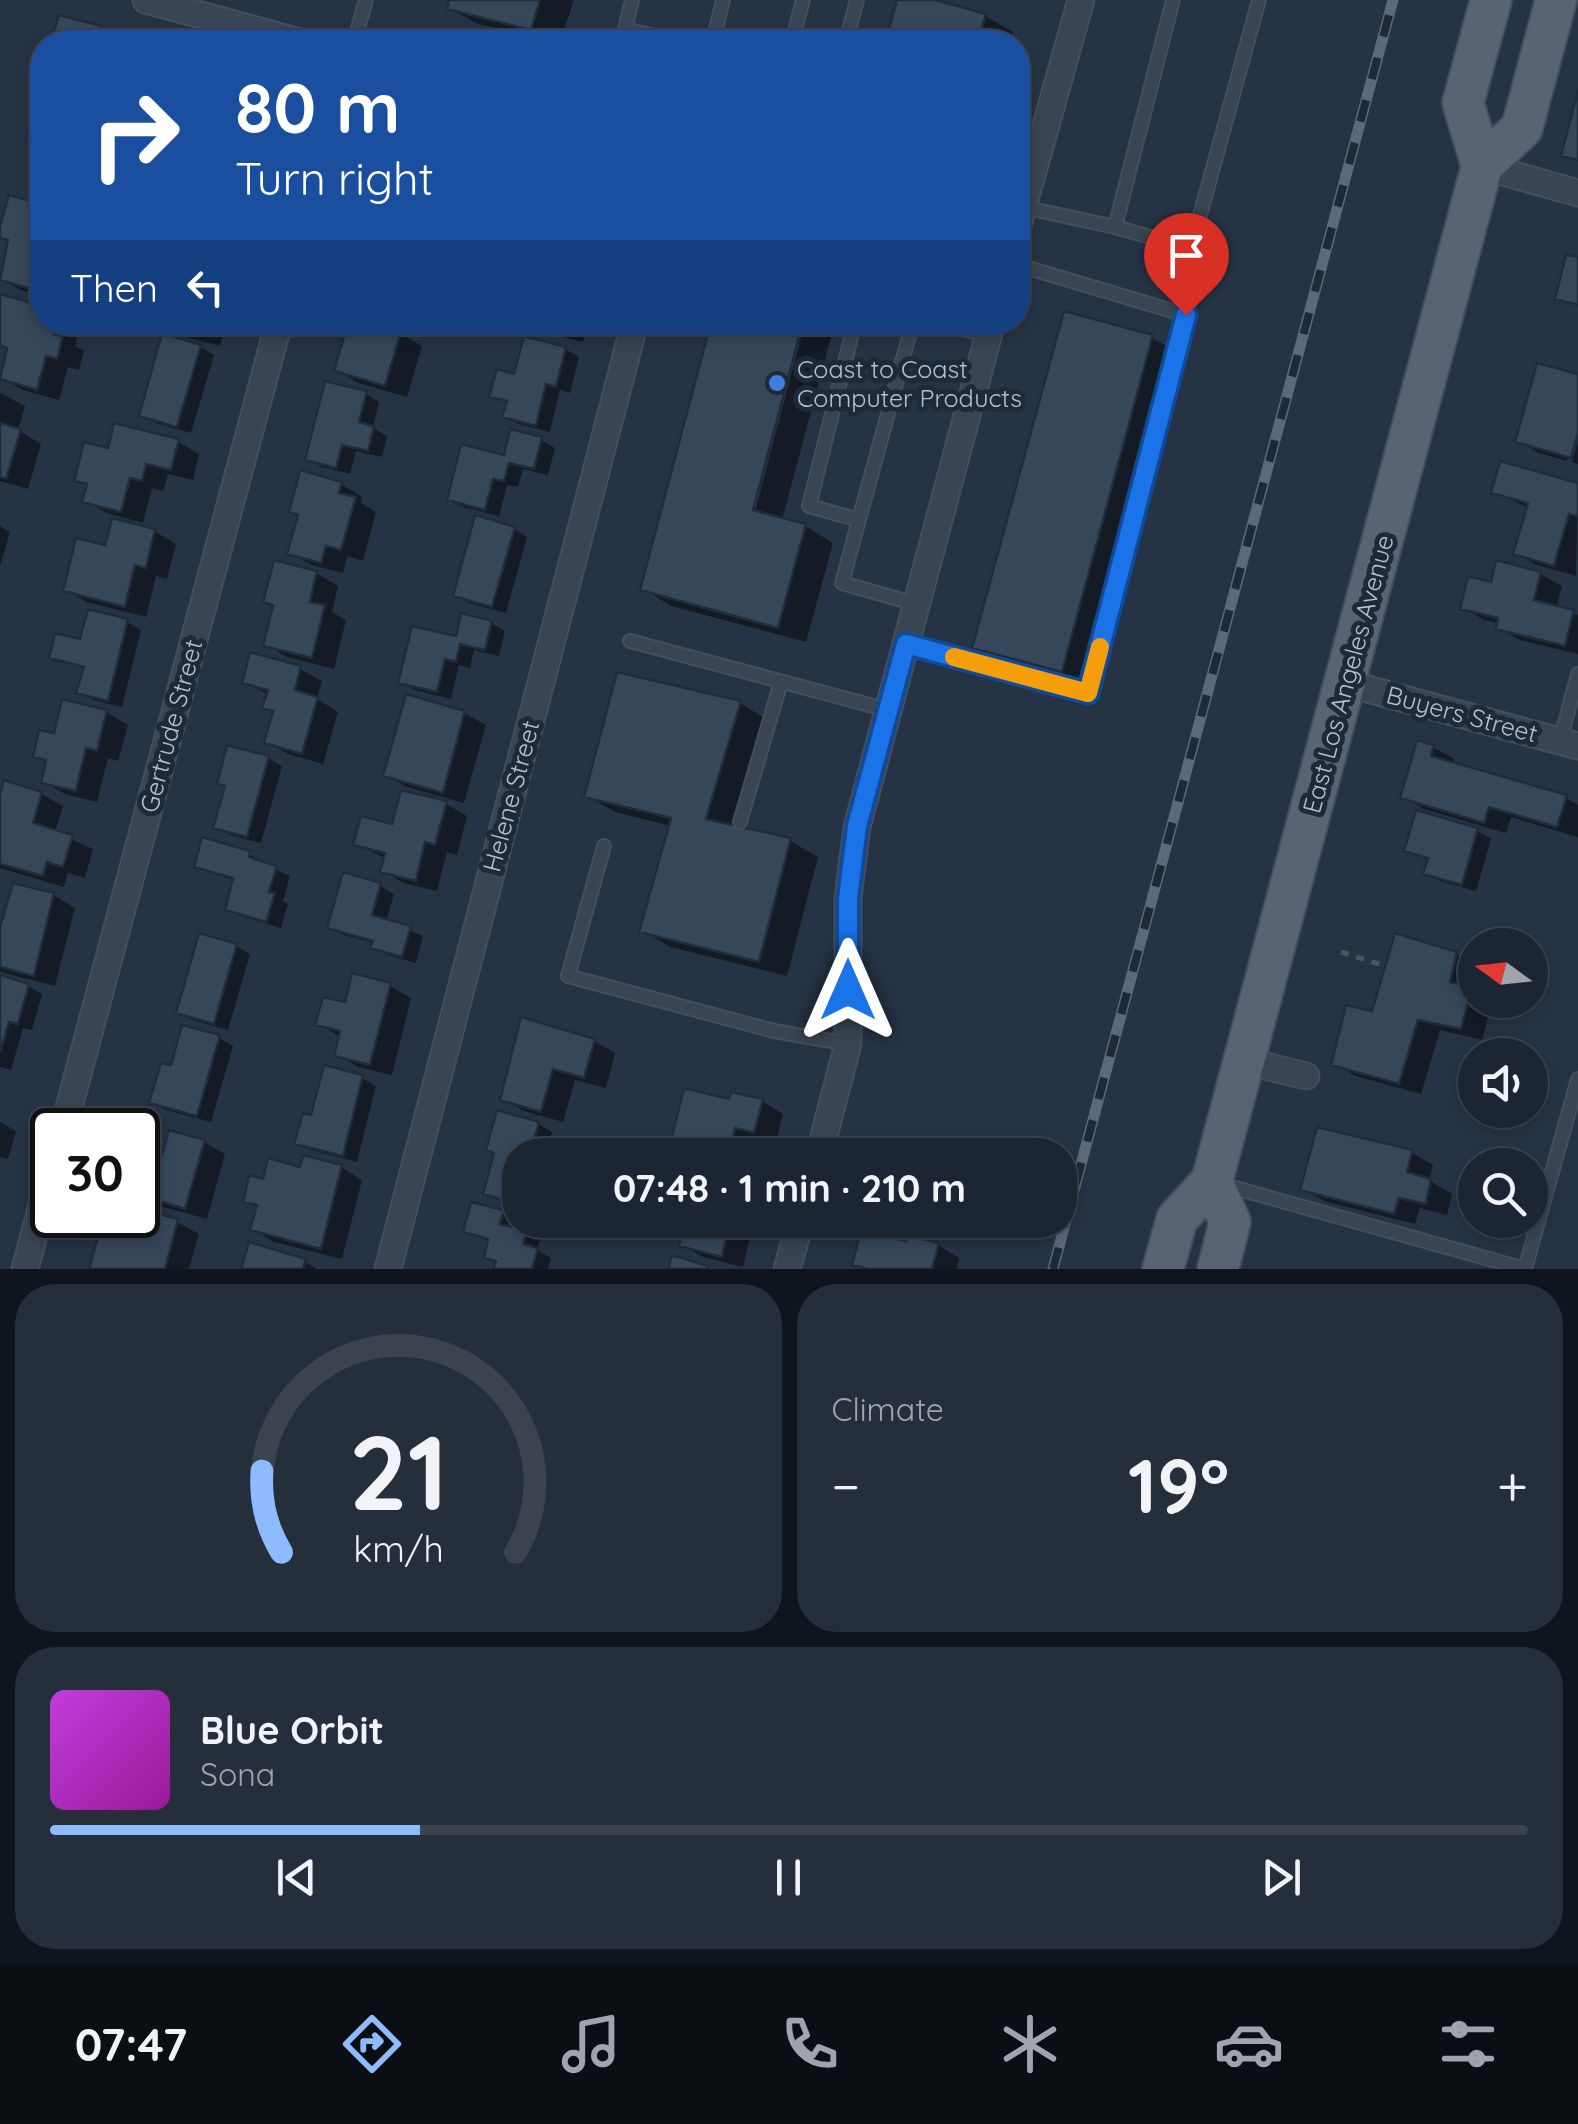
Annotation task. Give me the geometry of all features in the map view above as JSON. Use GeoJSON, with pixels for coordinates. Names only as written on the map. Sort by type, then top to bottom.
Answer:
{"type":"FeatureCollection","features":[{"type":"Feature","properties":{"kind":"main road"},"geometry":{"type":"LineString","coordinates":[[1491,0],[1463,103],[1482,166],[1522,128],[1556,0]]}},
{"type":"Feature","properties":{"kind":"main road","name":"East Los Angeles Avenue"},"geometry":{"type":"LineString","coordinates":[[1163,1269],[1176,1219],[1212,1181],[1482,166]]}},
{"type":"Feature","properties":{"kind":"main road"},"geometry":{"type":"LineString","coordinates":[[1212,1181],[1230,1222],[1218,1269]]}},
{"type":"Feature","properties":{"kind":"street"},"geometry":{"type":"LineString","coordinates":[[146,0],[209,8],[268,30]]}},
{"type":"Feature","properties":{"kind":"street"},"geometry":{"type":"LineString","coordinates":[[1030,181],[1081,0]]}},
{"type":"Feature","properties":{"kind":"street"},"geometry":{"type":"LineString","coordinates":[[1482,166],[1578,193]]}},
{"type":"Feature","properties":{"kind":"street","name":"Gertrude Street"},"geometry":{"type":"LineString","coordinates":[[68,1108],[276,335]]}},
{"type":"Feature","properties":{"kind":"street","name":"Helene Street"},"geometry":{"type":"LineString","coordinates":[[388,1269],[632,335]]}},
{"type":"Feature","properties":{"kind":"street"},"geometry":{"type":"LineString","coordinates":[[823,1138],[848,1044],[848,898],[857,826],[989,335]]}},
{"type":"Feature","properties":{"kind":"street","name":"Buyers Street"},"geometry":{"type":"LineString","coordinates":[[1345,683],[1569,744]]}},
{"type":"Feature","properties":{"kind":"street"},"geometry":{"type":"LineString","coordinates":[[1245,1061],[1306,1076]]}},
{"type":"Feature","properties":{"kind":"street"},"geometry":{"type":"LineString","coordinates":[[25,1269],[33,1238]]}},
{"type":"Feature","properties":{"kind":"street"},"geometry":{"type":"LineString","coordinates":[[787,1269],[796,1238]]}},
{"type":"Feature","properties":{"kind":"lane"},"geometry":{"type":"LineString","coordinates":[[357,30],[366,0]]}},
{"type":"Feature","properties":{"kind":"lane"},"geometry":{"type":"LineString","coordinates":[[628,30],[624,29],[632,0]]}},
{"type":"Feature","properties":{"kind":"lane"},"geometry":{"type":"LineString","coordinates":[[716,30],[724,0]]}},
{"type":"Feature","properties":{"kind":"lane"},"geometry":{"type":"LineString","coordinates":[[795,30],[804,0]]}},
{"type":"Feature","properties":{"kind":"lane"},"geometry":{"type":"LineString","coordinates":[[849,30],[858,0]]}},
{"type":"Feature","properties":{"kind":"lane"},"geometry":{"type":"LineString","coordinates":[[1115,228],[1173,0]]}},
{"type":"Feature","properties":{"kind":"lane"},"geometry":{"type":"LineString","coordinates":[[1030,217],[1115,228],[1182,246],[1193,241],[1259,0]]}},
{"type":"Feature","properties":{"kind":"lane"},"geometry":{"type":"LineString","coordinates":[[906,644],[1088,693],[1186,315],[1030,269]]}},
{"type":"Feature","properties":{"kind":"lane"},"geometry":{"type":"LineString","coordinates":[[852,335],[808,506],[859,520]]}},
{"type":"Feature","properties":{"kind":"lane"},"geometry":{"type":"LineString","coordinates":[[910,335],[842,583],[916,604]]}},
{"type":"Feature","properties":{"kind":"lane"},"geometry":{"type":"LineString","coordinates":[[630,640],[888,710]]}},
{"type":"Feature","properties":{"kind":"lane"},"geometry":{"type":"LineString","coordinates":[[1569,744],[1578,674]]}},
{"type":"Feature","properties":{"kind":"lane"},"geometry":{"type":"LineString","coordinates":[[740,822],[781,682]]}},
{"type":"Feature","properties":{"kind":"lane"},"geometry":{"type":"LineString","coordinates":[[604,846],[568,976],[774,1031],[848,1044]]}},
{"type":"Feature","properties":{"kind":"lane"},"geometry":{"type":"LineString","coordinates":[[1212,1181],[1525,1269],[1578,1079]]}},
{"type":"Feature","properties":{"kind":"path"},"geometry":{"type":"LineString","coordinates":[[1341,952],[1385,966]]}},
{"type":"Feature","properties":{"kind":"building"},"geometry":{"type":"Polygon","coordinates":[[[449,0],[540,0],[531,30],[447,9],[449,0]]]}},
{"type":"Feature","properties":{"kind":"building"},"geometry":{"type":"Polygon","coordinates":[[[897,0],[936,0],[986,14],[981,30],[888,30],[897,0]]]}},
{"type":"Feature","properties":{"kind":"building"},"geometry":{"type":"Polygon","coordinates":[[[59,15],[102,26],[101,30],[55,30],[59,15]]]}},
{"type":"Feature","properties":{"kind":"building"},"geometry":{"type":"Polygon","coordinates":[[[1578,90],[1578,160],[1561,156],[1578,90]]]}},
{"type":"Feature","properties":{"kind":"building"},"geometry":{"type":"Polygon","coordinates":[[[9,195],[30,201],[30,289],[0,280],[8,240],[0,238],[9,195]]]}},
{"type":"Feature","properties":{"kind":"building"},"geometry":{"type":"Polygon","coordinates":[[[1566,255],[1578,257],[1578,305],[1555,299],[1566,255]]]}},
{"type":"Feature","properties":{"kind":"building"},"geometry":{"type":"Polygon","coordinates":[[[0,294],[30,303],[30,335],[63,336],[57,359],[46,356],[37,390],[0,379],[7,348],[0,345],[0,294]]]}},
{"type":"Feature","properties":{"kind":"building"},"geometry":{"type":"Polygon","coordinates":[[[1064,311],[1153,335],[1062,672],[972,648],[1064,311]]]}},
{"type":"Feature","properties":{"kind":"building"},"geometry":{"type":"Polygon","coordinates":[[[161,335],[201,345],[177,427],[139,416],[161,335]]]}},
{"type":"Feature","properties":{"kind":"building"},"geometry":{"type":"Polygon","coordinates":[[[344,335],[400,335],[385,386],[334,371],[344,335]]]}},
{"type":"Feature","properties":{"kind":"building"},"geometry":{"type":"Polygon","coordinates":[[[708,335],[800,335],[753,510],[806,524],[778,628],[640,590],[708,335]]]}},
{"type":"Feature","properties":{"kind":"building"},"geometry":{"type":"Polygon","coordinates":[[[524,336],[566,347],[556,387],[546,384],[536,426],[502,417],[507,401],[489,397],[497,369],[514,374],[524,336]]]}},
{"type":"Feature","properties":{"kind":"building"},"geometry":{"type":"Polygon","coordinates":[[[1537,363],[1578,374],[1578,433],[1571,458],[1515,442],[1537,363]]]}},
{"type":"Feature","properties":{"kind":"building"},"geometry":{"type":"Polygon","coordinates":[[[325,381],[367,391],[359,422],[374,426],[368,451],[342,445],[336,468],[305,460],[325,381]]]}},
{"type":"Feature","properties":{"kind":"building"},"geometry":{"type":"Polygon","coordinates":[[[0,423],[21,429],[6,479],[0,477],[0,423]]]}},
{"type":"Feature","properties":{"kind":"building"},"geometry":{"type":"Polygon","coordinates":[[[114,423],[179,439],[171,470],[146,464],[142,481],[130,478],[121,512],[82,502],[87,484],[74,481],[84,442],[108,448],[114,423]]]}},
{"type":"Feature","properties":{"kind":"building"},"geometry":{"type":"Polygon","coordinates":[[[510,429],[542,437],[534,469],[509,463],[504,481],[493,479],[485,510],[447,500],[461,444],[504,455],[510,429]]]}},
{"type":"Feature","properties":{"kind":"building"},"geometry":{"type":"Polygon","coordinates":[[[1500,461],[1578,483],[1578,517],[1569,514],[1554,566],[1513,554],[1528,503],[1491,493],[1500,461]]]}},
{"type":"Feature","properties":{"kind":"building"},"geometry":{"type":"Polygon","coordinates":[[[300,470],[342,482],[339,493],[356,497],[341,550],[326,546],[321,563],[287,554],[298,515],[289,512],[300,470]]]}},
{"type":"Feature","properties":{"kind":"building"},"geometry":{"type":"Polygon","coordinates":[[[475,515],[515,527],[492,607],[453,596],[475,515]]]}},
{"type":"Feature","properties":{"kind":"building"},"geometry":{"type":"Polygon","coordinates":[[[112,518],[155,529],[146,568],[135,565],[125,607],[63,591],[76,538],[105,545],[112,518]]]}},
{"type":"Feature","properties":{"kind":"building"},"geometry":{"type":"Polygon","coordinates":[[[274,560],[317,571],[310,602],[325,605],[312,658],[263,646],[273,605],[263,602],[274,560]]]}},
{"type":"Feature","properties":{"kind":"building"},"geometry":{"type":"Polygon","coordinates":[[[1496,560],[1541,572],[1534,600],[1574,610],[1565,646],[1496,629],[1498,618],[1460,609],[1468,576],[1491,582],[1496,560]]]}},
{"type":"Feature","properties":{"kind":"building"},"geometry":{"type":"Polygon","coordinates":[[[88,609],[128,619],[108,701],[76,693],[84,667],[49,658],[55,633],[80,639],[88,609]]]}},
{"type":"Feature","properties":{"kind":"building"},"geometry":{"type":"Polygon","coordinates":[[[461,613],[492,621],[485,650],[460,644],[456,662],[445,659],[437,692],[398,683],[412,626],[456,636],[461,613]]]}},
{"type":"Feature","properties":{"kind":"building"},"geometry":{"type":"Polygon","coordinates":[[[250,652],[301,666],[295,690],[318,697],[302,754],[264,743],[273,711],[262,708],[268,690],[242,683],[250,652]]]}},
{"type":"Feature","properties":{"kind":"building"},"geometry":{"type":"Polygon","coordinates":[[[617,672],[741,701],[706,819],[791,838],[759,962],[639,932],[671,818],[584,797],[617,672]]]}},
{"type":"Feature","properties":{"kind":"building"},"geometry":{"type":"Polygon","coordinates":[[[406,694],[465,711],[443,793],[383,776],[406,694]]]}},
{"type":"Feature","properties":{"kind":"building"},"geometry":{"type":"Polygon","coordinates":[[[62,699],[107,710],[97,751],[86,748],[76,791],[41,783],[46,760],[33,757],[39,730],[54,733],[62,699]]]}},
{"type":"Feature","properties":{"kind":"building"},"geometry":{"type":"Polygon","coordinates":[[[1417,740],[1434,745],[1431,756],[1567,795],[1557,827],[1489,807],[1484,823],[1400,798],[1417,740]]]}},
{"type":"Feature","properties":{"kind":"building"},"geometry":{"type":"Polygon","coordinates":[[[227,745],[269,756],[247,837],[213,828],[225,786],[217,784],[227,745]]]}},
{"type":"Feature","properties":{"kind":"building"},"geometry":{"type":"Polygon","coordinates":[[[4,780],[42,792],[33,823],[73,835],[63,867],[47,862],[43,876],[0,864],[0,794],[4,780]]]}},
{"type":"Feature","properties":{"kind":"building"},"geometry":{"type":"Polygon","coordinates":[[[401,790],[447,801],[435,845],[425,842],[416,881],[380,872],[385,853],[353,845],[361,816],[392,824],[401,790]]]}},
{"type":"Feature","properties":{"kind":"building"},"geometry":{"type":"Polygon","coordinates":[[[1416,810],[1478,828],[1462,885],[1423,874],[1428,858],[1404,851],[1416,810]]]}},
{"type":"Feature","properties":{"kind":"building"},"geometry":{"type":"Polygon","coordinates":[[[202,837],[250,851],[249,857],[277,866],[269,892],[275,893],[266,922],[225,910],[233,878],[194,867],[202,837]]]}},
{"type":"Feature","properties":{"kind":"building"},"geometry":{"type":"Polygon","coordinates":[[[343,872],[381,883],[372,915],[411,926],[402,957],[370,948],[373,941],[327,928],[343,872]]]}},
{"type":"Feature","properties":{"kind":"building"},"geometry":{"type":"Polygon","coordinates":[[[13,883],[54,893],[34,976],[0,967],[0,927],[13,883]]]}},
{"type":"Feature","properties":{"kind":"building"},"geometry":{"type":"Polygon","coordinates":[[[199,933],[237,944],[214,1024],[176,1013],[199,933]]]}},
{"type":"Feature","properties":{"kind":"building"},"geometry":{"type":"Polygon","coordinates":[[[1395,933],[1457,952],[1450,982],[1458,984],[1458,1018],[1464,1018],[1461,1029],[1418,1020],[1399,1084],[1331,1065],[1346,1005],[1372,1011],[1395,933]]]}},
{"type":"Feature","properties":{"kind":"building"},"geometry":{"type":"Polygon","coordinates":[[[352,973],[391,983],[370,1065],[334,1056],[340,1031],[315,1025],[323,997],[345,1002],[352,973]]]}},
{"type":"Feature","properties":{"kind":"building"},"geometry":{"type":"Polygon","coordinates":[[[0,975],[29,984],[18,1024],[9,1022],[0,1053],[0,975]]]}},
{"type":"Feature","properties":{"kind":"building"},"geometry":{"type":"Polygon","coordinates":[[[521,1017],[595,1039],[584,1078],[553,1069],[541,1112],[500,1100],[521,1017]]]}},
{"type":"Feature","properties":{"kind":"building"},"geometry":{"type":"Polygon","coordinates":[[[182,1025],[220,1035],[197,1116],[149,1103],[161,1063],[171,1065],[182,1025]]]}},
{"type":"Feature","properties":{"kind":"building"},"geometry":{"type":"Polygon","coordinates":[[[324,1065],[363,1075],[343,1156],[294,1144],[303,1113],[311,1115],[324,1065]]]}},
{"type":"Feature","properties":{"kind":"building"},"geometry":{"type":"Polygon","coordinates":[[[684,1088],[729,1099],[731,1092],[763,1099],[754,1133],[735,1128],[733,1138],[672,1138],[684,1088]]]}},
{"type":"Feature","properties":{"kind":"building"},"geometry":{"type":"Polygon","coordinates":[[[497,1110],[539,1122],[535,1138],[502,1138],[502,1200],[483,1194],[494,1153],[486,1150],[497,1110]]]}},
{"type":"Feature","properties":{"kind":"building"},"geometry":{"type":"Polygon","coordinates":[[[1317,1127],[1413,1150],[1407,1172],[1431,1179],[1426,1204],[1399,1198],[1394,1214],[1300,1190],[1317,1127]]]}},
{"type":"Feature","properties":{"kind":"building"},"geometry":{"type":"Polygon","coordinates":[[[169,1130],[205,1140],[185,1209],[160,1202],[160,1162],[169,1130]]]}},
{"type":"Feature","properties":{"kind":"building"},"geometry":{"type":"Polygon","coordinates":[[[303,1155],[342,1165],[321,1249],[250,1230],[257,1205],[243,1202],[249,1175],[263,1179],[268,1158],[300,1167],[303,1155]]]}},
{"type":"Feature","properties":{"kind":"building"},"geometry":{"type":"Polygon","coordinates":[[[471,1202],[502,1210],[502,1238],[525,1238],[523,1244],[538,1248],[532,1269],[493,1269],[496,1261],[484,1258],[488,1239],[463,1232],[471,1202]]]}},
{"type":"Feature","properties":{"kind":"building"},"geometry":{"type":"Polygon","coordinates":[[[160,1214],[178,1219],[165,1269],[89,1269],[98,1238],[160,1238],[160,1214]]]}},
{"type":"Feature","properties":{"kind":"building"},"geometry":{"type":"Polygon","coordinates":[[[681,1238],[726,1238],[722,1257],[679,1246],[681,1238]]]}},
{"type":"Feature","properties":{"kind":"building"},"geometry":{"type":"Polygon","coordinates":[[[859,1238],[919,1238],[939,1243],[932,1269],[868,1269],[852,1265],[859,1238]]]}},
{"type":"Feature","properties":{"kind":"building"},"geometry":{"type":"Polygon","coordinates":[[[249,1242],[306,1259],[303,1269],[241,1269],[249,1242]]]}},
{"type":"Feature","properties":{"kind":"building"},"geometry":{"type":"Polygon","coordinates":[[[672,1255],[708,1266],[707,1269],[668,1269],[672,1255]]]}},
{"type":"Feature","properties":{"kind":"railway"},"geometry":{"type":"LineString","coordinates":[[1053,1269],[1393,0]]}},
{"type":"Feature","properties":{"kind":"slow traffic"},"geometry":{"type":"LineString","coordinates":[[954,657],[1088,693],[1100,647]]}},
{"type":"Feature","properties":{"kind":"place","name":"Coast to Coast Computer Products"},"geometry":{"type":"Point","coordinates":[777,383]}},
{"type":"Feature","properties":{"kind":"route"},"geometry":{"type":"LineString","coordinates":[[848,990],[848,898],[857,826],[906,644],[1088,693],[1186,315]]}}]}
